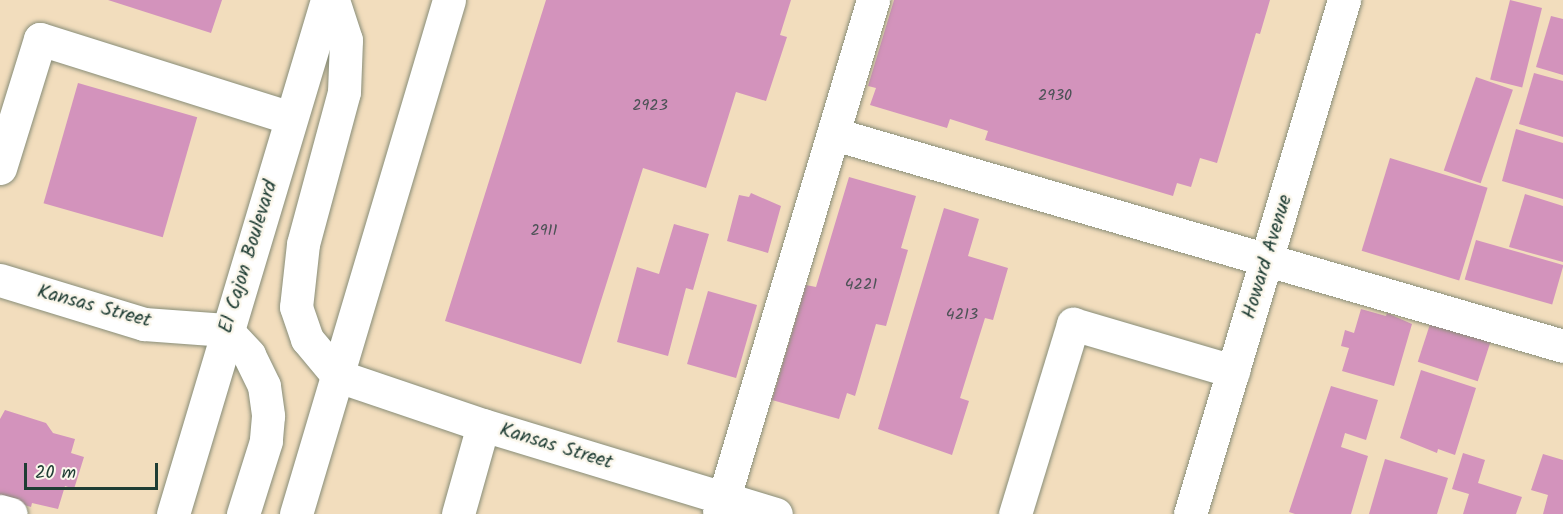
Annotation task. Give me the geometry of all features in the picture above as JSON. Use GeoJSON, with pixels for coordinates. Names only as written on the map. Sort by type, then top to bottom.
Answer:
{"type":"FeatureCollection","features":[{"type":"Feature","properties":{"kind":"main road","name":"El Cajon Boulevard"},"geometry":{"type":"LineString","coordinates":[[172,514],[327,0]]}},
{"type":"Feature","properties":{"kind":"main road"},"geometry":{"type":"LineString","coordinates":[[333,0],[346,40],[344,92],[303,244],[296,307],[307,339],[338,376]]}},
{"type":"Feature","properties":{"kind":"main road"},"geometry":{"type":"LineString","coordinates":[[296,514],[449,0]]}},
{"type":"Feature","properties":{"kind":"main road"},"geometry":{"type":"LineString","coordinates":[[721,506],[873,0]]}},
{"type":"Feature","properties":{"kind":"main road","name":"Howard Avenue"},"geometry":{"type":"LineString","coordinates":[[1190,514],[1344,0]]}},
{"type":"Feature","properties":{"kind":"main road"},"geometry":{"type":"LineString","coordinates":[[0,168],[40,39],[291,118]]}},
{"type":"Feature","properties":{"kind":"main road"},"geometry":{"type":"LineString","coordinates":[[834,134],[1563,346]]}},
{"type":"Feature","properties":{"kind":"main road","name":"Kansas Street"},"geometry":{"type":"LineString","coordinates":[[0,280],[144,324],[226,330]]}},
{"type":"Feature","properties":{"kind":"main road"},"geometry":{"type":"LineString","coordinates":[[1015,514],[1073,324],[1233,371]]}},
{"type":"Feature","properties":{"kind":"main road"},"geometry":{"type":"LineString","coordinates":[[226,330],[254,366],[264,386],[268,416],[266,441],[243,514]]}},
{"type":"Feature","properties":{"kind":"main road","name":"Kansas Street"},"geometry":{"type":"LineString","coordinates":[[338,376],[721,506],[776,514]]}},
{"type":"Feature","properties":{"kind":"main road"},"geometry":{"type":"LineString","coordinates":[[458,514],[483,425]]}},
{"type":"Feature","properties":{"kind":"main road"},"geometry":{"type":"LineString","coordinates":[[0,511],[11,514]]}},
{"type":"Feature","properties":{"kind":"building"},"geometry":{"type":"Polygon","coordinates":[[[108,0],[222,0],[211,33],[108,0]]]}},
{"type":"Feature","properties":{"kind":"building"},"geometry":{"type":"Polygon","coordinates":[[[546,0],[791,0],[780,35],[787,37],[766,101],[736,92],[706,188],[643,168],[581,364],[445,321],[546,0]]]}},
{"type":"Feature","properties":{"kind":"building"},"geometry":{"type":"Polygon","coordinates":[[[894,0],[1270,0],[1260,34],[1256,33],[1217,163],[1200,158],[1191,187],[1177,183],[1173,196],[985,140],[988,131],[950,119],[947,128],[870,105],[876,88],[868,86],[894,0]]]}},
{"type":"Feature","properties":{"kind":"building"},"geometry":{"type":"Polygon","coordinates":[[[1510,0],[1542,8],[1522,88],[1490,80],[1510,0]]]}},
{"type":"Feature","properties":{"kind":"building"},"geometry":{"type":"Polygon","coordinates":[[[1551,16],[1563,19],[1563,75],[1536,67],[1551,16]]]}},
{"type":"Feature","properties":{"kind":"building"},"geometry":{"type":"Polygon","coordinates":[[[1534,73],[1563,81],[1563,137],[1519,124],[1534,73]]]}},
{"type":"Feature","properties":{"kind":"building"},"geometry":{"type":"Polygon","coordinates":[[[1476,77],[1513,90],[1481,183],[1444,171],[1476,77]]]}},
{"type":"Feature","properties":{"kind":"building"},"geometry":{"type":"Polygon","coordinates":[[[78,83],[197,117],[163,237],[44,203],[78,83]]]}},
{"type":"Feature","properties":{"kind":"building"},"geometry":{"type":"Polygon","coordinates":[[[1516,129],[1563,143],[1563,199],[1502,181],[1516,129]]]}},
{"type":"Feature","properties":{"kind":"building"},"geometry":{"type":"Polygon","coordinates":[[[1390,158],[1488,188],[1459,281],[1362,251],[1390,158]]]}},
{"type":"Feature","properties":{"kind":"building"},"geometry":{"type":"Polygon","coordinates":[[[849,177],[916,196],[901,248],[908,250],[886,326],[876,324],[855,396],[847,393],[839,419],[772,400],[806,285],[816,287],[849,177]]]}},
{"type":"Feature","properties":{"kind":"building"},"geometry":{"type":"Polygon","coordinates":[[[751,193],[781,206],[768,253],[727,241],[739,195],[749,197],[751,193]]]}},
{"type":"Feature","properties":{"kind":"building"},"geometry":{"type":"Polygon","coordinates":[[[1525,194],[1563,206],[1563,262],[1509,247],[1525,194]]]}},
{"type":"Feature","properties":{"kind":"building"},"geometry":{"type":"Polygon","coordinates":[[[944,208],[979,219],[968,256],[1008,268],[993,320],[985,318],[960,398],[969,401],[952,455],[878,429],[944,208]]]}},
{"type":"Feature","properties":{"kind":"building"},"geometry":{"type":"Polygon","coordinates":[[[674,224],[709,234],[693,290],[686,288],[668,356],[617,342],[637,267],[659,274],[674,224]]]}},
{"type":"Feature","properties":{"kind":"building"},"geometry":{"type":"Polygon","coordinates":[[[1476,240],[1563,265],[1552,304],[1465,279],[1476,240]]]}},
{"type":"Feature","properties":{"kind":"building"},"geometry":{"type":"Polygon","coordinates":[[[708,291],[757,305],[736,378],[687,364],[708,291]]]}},
{"type":"Feature","properties":{"kind":"building"},"geometry":{"type":"Polygon","coordinates":[[[1361,309],[1386,316],[1387,313],[1412,324],[1394,386],[1342,371],[1349,348],[1341,346],[1345,330],[1354,333],[1361,309]]]}},
{"type":"Feature","properties":{"kind":"building"},"geometry":{"type":"Polygon","coordinates":[[[1432,318],[1492,337],[1478,381],[1418,362],[1432,318]]]}},
{"type":"Feature","properties":{"kind":"building"},"geometry":{"type":"Polygon","coordinates":[[[1421,370],[1476,388],[1455,455],[1438,449],[1437,453],[1400,438],[1421,370]]]}},
{"type":"Feature","properties":{"kind":"building"},"geometry":{"type":"Polygon","coordinates":[[[1331,386],[1378,400],[1366,440],[1345,433],[1341,447],[1368,456],[1351,514],[1295,514],[1289,512],[1331,386]]]}},
{"type":"Feature","properties":{"kind":"building"},"geometry":{"type":"Polygon","coordinates":[[[5,410],[46,423],[53,433],[75,439],[71,453],[84,457],[74,489],[65,486],[58,509],[32,503],[31,507],[0,498],[0,419],[5,410]]]}},
{"type":"Feature","properties":{"kind":"building"},"geometry":{"type":"Polygon","coordinates":[[[1463,453],[1485,460],[1478,483],[1522,497],[1516,514],[1463,514],[1469,494],[1452,489],[1463,453]]]}},
{"type":"Feature","properties":{"kind":"building"},"geometry":{"type":"Polygon","coordinates":[[[1543,454],[1563,460],[1563,514],[1543,514],[1548,495],[1531,490],[1543,454]]]}},
{"type":"Feature","properties":{"kind":"building"},"geometry":{"type":"Polygon","coordinates":[[[1385,459],[1448,478],[1437,514],[1369,514],[1385,459]]]}}]}
